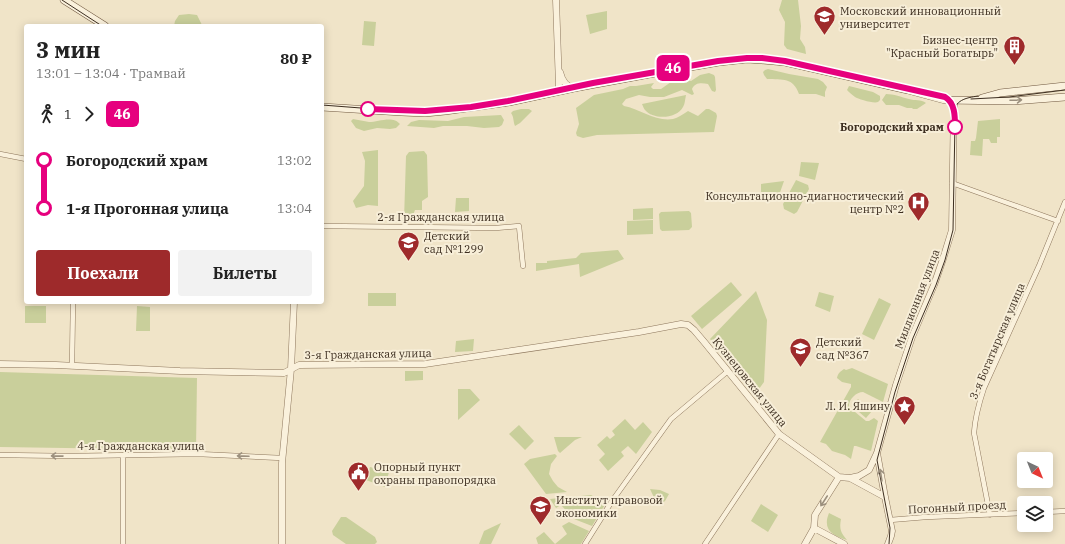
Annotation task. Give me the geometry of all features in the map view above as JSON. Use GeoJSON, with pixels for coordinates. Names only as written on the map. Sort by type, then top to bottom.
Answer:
{"type":"FeatureCollection","features":[{"type":"Feature","properties":{"kind":"main road"},"geometry":{"type":"LineString","coordinates":[[64,0],[102,24]]}},
{"type":"Feature","properties":{"kind":"main road"},"geometry":{"type":"LineString","coordinates":[[324,107],[386,112],[425,113],[471,108],[655,73],[719,62],[747,59],[785,62],[945,100],[1014,101],[1065,98]]}},
{"type":"Feature","properties":{"kind":"main road"},"geometry":{"type":"LineString","coordinates":[[977,100],[1000,93],[1065,86]]}},
{"type":"Feature","properties":{"kind":"street"},"geometry":{"type":"LineString","coordinates":[[555,92],[559,86],[556,0]]}},
{"type":"Feature","properties":{"kind":"street"},"geometry":{"type":"LineString","coordinates":[[558,61],[562,78],[570,88],[574,88]]}},
{"type":"Feature","properties":{"kind":"street","name":"Миллионная улица"},"geometry":{"type":"LineString","coordinates":[[839,477],[850,478],[858,476],[869,470],[877,453],[896,385],[912,337],[943,260],[952,230],[954,101]]}},
{"type":"Feature","properties":{"kind":"street"},"geometry":{"type":"LineString","coordinates":[[0,154],[24,159]]}},
{"type":"Feature","properties":{"kind":"street"},"geometry":{"type":"LineString","coordinates":[[952,184],[1002,200],[1058,221]]}},
{"type":"Feature","properties":{"kind":"street","name":"3-я Богатырская улица"},"geometry":{"type":"LineString","coordinates":[[990,515],[974,433],[979,402],[1065,202]]}},
{"type":"Feature","properties":{"kind":"street","name":"2-я Гражданская улица"},"geometry":{"type":"LineString","coordinates":[[324,226],[496,228],[520,226],[523,266]]}},
{"type":"Feature","properties":{"kind":"street"},"geometry":{"type":"LineString","coordinates":[[72,366],[73,304]]}},
{"type":"Feature","properties":{"kind":"street"},"geometry":{"type":"LineString","coordinates":[[282,544],[282,458],[291,369],[294,304]]}},
{"type":"Feature","properties":{"kind":"street","name":"3-я Гражданская улица"},"geometry":{"type":"LineString","coordinates":[[0,364],[284,373],[299,365],[425,364],[681,324],[688,325]]}},
{"type":"Feature","properties":{"kind":"street","name":"Кузнецовская улица"},"geometry":{"type":"LineString","coordinates":[[688,325],[694,330],[779,434],[839,477]]}},
{"type":"Feature","properties":{"kind":"street"},"geometry":{"type":"LineString","coordinates":[[586,544],[612,501],[671,419],[728,371]]}},
{"type":"Feature","properties":{"kind":"street"},"geometry":{"type":"LineString","coordinates":[[704,544],[779,434]]}},
{"type":"Feature","properties":{"kind":"street","name":"Миллионная улица"},"geometry":{"type":"LineString","coordinates":[[877,453],[892,531],[888,543]]}},
{"type":"Feature","properties":{"kind":"street","name":"4-я Гражданская улица"},"geometry":{"type":"LineString","coordinates":[[0,455],[198,454],[282,458]]}},
{"type":"Feature","properties":{"kind":"street"},"geometry":{"type":"LineString","coordinates":[[123,455],[124,544]]}},
{"type":"Feature","properties":{"kind":"street"},"geometry":{"type":"LineString","coordinates":[[805,544],[814,528],[815,515],[839,477]]}},
{"type":"Feature","properties":{"kind":"street"},"geometry":{"type":"LineString","coordinates":[[850,478],[885,497]]}},
{"type":"Feature","properties":{"kind":"street"},"geometry":{"type":"LineString","coordinates":[[1053,512],[1065,511]]}},
{"type":"Feature","properties":{"kind":"street","name":"Погонный проезд"},"geometry":{"type":"LineString","coordinates":[[890,520],[1017,513]]}},
{"type":"Feature","properties":{"kind":"street"},"geometry":{"type":"LineString","coordinates":[[814,528],[844,544]]}},
{"type":"Feature","properties":{"kind":"green space"},"geometry":{"type":"Polygon","coordinates":[[[782,0],[798,0],[801,26],[800,39],[805,47],[806,54],[787,49],[784,45],[785,22],[779,10],[782,0]]]}},
{"type":"Feature","properties":{"kind":"green space"},"geometry":{"type":"Polygon","coordinates":[[[607,11],[607,29],[590,34],[586,15],[607,11]]]}},
{"type":"Feature","properties":{"kind":"green space"},"geometry":{"type":"Polygon","coordinates":[[[179,15],[197,15],[202,24],[174,24],[179,15]]]}},
{"type":"Feature","properties":{"kind":"green space"},"geometry":{"type":"Polygon","coordinates":[[[364,21],[376,22],[374,46],[362,45],[364,21]]]}},
{"type":"Feature","properties":{"kind":"green space"},"geometry":{"type":"Polygon","coordinates":[[[768,69],[818,79],[827,87],[825,97],[816,94],[799,94],[794,85],[787,80],[767,79],[763,72],[768,69]]]}},
{"type":"Feature","properties":{"kind":"green space"},"geometry":{"type":"Polygon","coordinates":[[[709,73],[715,77],[715,92],[712,91],[708,84],[703,83],[693,87],[692,89],[694,94],[692,95],[682,90],[664,97],[639,95],[626,99],[622,104],[660,119],[675,118],[688,111],[698,116],[706,109],[709,109],[716,113],[717,116],[714,132],[597,135],[583,138],[577,136],[576,133],[579,124],[576,108],[594,95],[623,89],[630,86],[654,83],[651,87],[653,89],[661,89],[678,77],[691,81],[700,75],[709,73]]]}},
{"type":"Feature","properties":{"kind":"green space"},"geometry":{"type":"Polygon","coordinates":[[[849,86],[873,92],[880,96],[880,100],[878,102],[873,102],[857,98],[847,90],[849,86]]]}},
{"type":"Feature","properties":{"kind":"green space"},"geometry":{"type":"Polygon","coordinates":[[[886,94],[926,103],[917,109],[899,105],[886,105],[882,100],[886,94]]]}},
{"type":"Feature","properties":{"kind":"green space"},"geometry":{"type":"Polygon","coordinates":[[[686,95],[685,103],[680,111],[670,116],[659,117],[653,115],[645,110],[642,104],[686,95]]]}},
{"type":"Feature","properties":{"kind":"green space"},"geometry":{"type":"Polygon","coordinates":[[[521,109],[529,109],[532,111],[515,126],[511,113],[521,109]]]}},
{"type":"Feature","properties":{"kind":"green space"},"geometry":{"type":"Polygon","coordinates":[[[501,115],[504,120],[502,125],[499,127],[484,128],[443,126],[434,128],[407,126],[411,122],[419,120],[448,121],[464,117],[501,115]]]}},
{"type":"Feature","properties":{"kind":"green space"},"geometry":{"type":"Polygon","coordinates":[[[353,119],[369,122],[389,119],[397,121],[400,124],[396,128],[377,128],[364,131],[356,128],[351,121],[353,119]]]}},
{"type":"Feature","properties":{"kind":"green space"},"geometry":{"type":"Polygon","coordinates":[[[1000,119],[1000,137],[997,137],[997,143],[991,143],[989,139],[983,139],[982,156],[970,155],[971,141],[975,141],[978,121],[1000,119]]]}},
{"type":"Feature","properties":{"kind":"green space"},"geometry":{"type":"Polygon","coordinates":[[[378,150],[378,206],[368,205],[356,208],[353,201],[364,186],[365,161],[362,152],[378,150]]]}},
{"type":"Feature","properties":{"kind":"green space"},"geometry":{"type":"Polygon","coordinates":[[[424,151],[427,155],[428,197],[422,201],[422,210],[415,210],[412,218],[404,220],[406,156],[409,152],[424,151]]]}},
{"type":"Feature","properties":{"kind":"green space"},"geometry":{"type":"Polygon","coordinates":[[[801,162],[819,163],[815,180],[799,176],[801,162]]]}},
{"type":"Feature","properties":{"kind":"green space"},"geometry":{"type":"Polygon","coordinates":[[[796,180],[808,185],[809,189],[797,212],[794,214],[784,209],[783,204],[796,180]]]}},
{"type":"Feature","properties":{"kind":"green space"},"geometry":{"type":"Polygon","coordinates":[[[784,181],[777,201],[761,202],[761,184],[784,181]]]}},
{"type":"Feature","properties":{"kind":"green space"},"geometry":{"type":"Polygon","coordinates":[[[456,198],[469,198],[469,211],[455,212],[456,198]]]}},
{"type":"Feature","properties":{"kind":"green space"},"geometry":{"type":"Polygon","coordinates":[[[653,208],[653,219],[633,220],[633,209],[653,208]]]}},
{"type":"Feature","properties":{"kind":"green space"},"geometry":{"type":"Polygon","coordinates":[[[689,211],[691,213],[692,227],[689,230],[662,231],[660,229],[659,214],[661,212],[689,211]]]}},
{"type":"Feature","properties":{"kind":"green space"},"geometry":{"type":"Polygon","coordinates":[[[653,220],[653,234],[627,235],[627,221],[653,220]]]}},
{"type":"Feature","properties":{"kind":"green space"},"geometry":{"type":"Polygon","coordinates":[[[618,250],[624,259],[580,277],[579,264],[536,271],[536,263],[547,263],[547,261],[576,258],[581,253],[618,250]]]}},
{"type":"Feature","properties":{"kind":"green space"},"geometry":{"type":"Polygon","coordinates":[[[731,282],[742,295],[702,329],[691,316],[731,282]]]}},
{"type":"Feature","properties":{"kind":"green space"},"geometry":{"type":"Polygon","coordinates":[[[756,291],[767,320],[764,382],[756,393],[710,339],[756,291]]]}},
{"type":"Feature","properties":{"kind":"green space"},"geometry":{"type":"Polygon","coordinates":[[[819,292],[834,296],[830,312],[815,306],[819,292]]]}},
{"type":"Feature","properties":{"kind":"green space"},"geometry":{"type":"Polygon","coordinates":[[[368,293],[396,293],[396,306],[368,306],[368,293]]]}},
{"type":"Feature","properties":{"kind":"green space"},"geometry":{"type":"Polygon","coordinates":[[[879,298],[891,304],[874,340],[862,334],[879,298]]]}},
{"type":"Feature","properties":{"kind":"green space"},"geometry":{"type":"Polygon","coordinates":[[[25,306],[46,306],[46,323],[25,323],[25,306]]]}},
{"type":"Feature","properties":{"kind":"green space"},"geometry":{"type":"Polygon","coordinates":[[[137,306],[150,307],[150,331],[136,331],[137,306]]]}},
{"type":"Feature","properties":{"kind":"green space"},"geometry":{"type":"Polygon","coordinates":[[[474,339],[473,351],[455,352],[456,341],[474,339]]]}},
{"type":"Feature","properties":{"kind":"green space"},"geometry":{"type":"Polygon","coordinates":[[[852,368],[888,384],[883,402],[863,392],[860,392],[851,399],[849,407],[866,421],[874,418],[878,421],[871,451],[854,446],[851,459],[845,455],[832,451],[826,444],[820,442],[851,387],[851,384],[842,382],[837,378],[838,375],[844,369],[846,370],[852,368]]]}},
{"type":"Feature","properties":{"kind":"green space"},"geometry":{"type":"Polygon","coordinates":[[[405,371],[423,371],[423,380],[405,381],[405,371]]]}},
{"type":"Feature","properties":{"kind":"green space"},"geometry":{"type":"Polygon","coordinates":[[[0,372],[197,378],[196,450],[0,447],[0,372]]]}},
{"type":"Feature","properties":{"kind":"green space"},"geometry":{"type":"Polygon","coordinates":[[[458,389],[470,389],[480,400],[458,420],[458,389]]]}},
{"type":"Feature","properties":{"kind":"green space"},"geometry":{"type":"Polygon","coordinates":[[[858,399],[872,411],[866,418],[852,406],[858,399]]]}},
{"type":"Feature","properties":{"kind":"green space"},"geometry":{"type":"Polygon","coordinates":[[[625,419],[635,430],[643,422],[652,432],[636,454],[628,446],[621,452],[624,456],[608,471],[599,460],[605,454],[597,445],[607,436],[610,439],[615,435],[612,431],[625,419]]]}},
{"type":"Feature","properties":{"kind":"green space"},"geometry":{"type":"Polygon","coordinates":[[[519,425],[534,441],[525,450],[509,434],[519,425]]]}},
{"type":"Feature","properties":{"kind":"green space"},"geometry":{"type":"Polygon","coordinates":[[[554,437],[582,437],[575,440],[560,453],[554,437]]]}},
{"type":"Feature","properties":{"kind":"green space"},"geometry":{"type":"Polygon","coordinates":[[[555,454],[557,456],[551,464],[549,474],[558,487],[567,492],[546,494],[524,464],[530,459],[555,454]]]}},
{"type":"Feature","properties":{"kind":"green space"},"geometry":{"type":"Polygon","coordinates":[[[370,467],[389,472],[385,487],[366,480],[370,467]]]}},
{"type":"Feature","properties":{"kind":"green space"},"geometry":{"type":"Polygon","coordinates":[[[650,489],[660,490],[669,494],[665,501],[658,506],[650,489]]]}},
{"type":"Feature","properties":{"kind":"green space"},"geometry":{"type":"Polygon","coordinates":[[[591,495],[606,503],[592,526],[574,519],[561,505],[556,508],[550,499],[591,495]]]}},
{"type":"Feature","properties":{"kind":"green space"},"geometry":{"type":"Polygon","coordinates":[[[761,504],[778,515],[768,532],[751,521],[761,504]]]}},
{"type":"Feature","properties":{"kind":"green space"},"geometry":{"type":"Polygon","coordinates":[[[829,513],[841,519],[841,531],[847,540],[833,534],[828,528],[827,519],[829,513]]]}},
{"type":"Feature","properties":{"kind":"green space"},"geometry":{"type":"Polygon","coordinates":[[[341,517],[346,517],[375,537],[377,542],[375,544],[346,544],[333,535],[332,531],[341,517]]]}},
{"type":"Feature","properties":{"kind":"green space"},"geometry":{"type":"Polygon","coordinates":[[[569,522],[589,531],[581,544],[555,544],[567,534],[562,526],[569,522]]]}},
{"type":"Feature","properties":{"kind":"green space"},"geometry":{"type":"Polygon","coordinates":[[[501,523],[491,544],[479,544],[484,531],[501,523]]]}},
{"type":"Feature","properties":{"kind":"green space"},"geometry":{"type":"Polygon","coordinates":[[[544,532],[555,544],[538,544],[536,538],[544,532]]]}},
{"type":"Feature","properties":{"kind":"tram line"},"geometry":{"type":"LineString","coordinates":[[62,0],[99,24]]}},
{"type":"Feature","properties":{"kind":"tram line"},"geometry":{"type":"LineString","coordinates":[[324,105],[400,111],[444,110],[508,101],[604,81],[718,61],[747,58],[785,61],[938,95],[950,101],[954,112],[955,122],[953,230],[945,260],[913,338],[895,392],[877,460],[890,528],[889,544]]}},
{"type":"Feature","properties":{"kind":"tram line","name":"46"},"geometry":{"type":"LineString","coordinates":[[368,109],[425,111],[471,107],[508,101],[655,71],[730,59],[762,58],[785,61],[945,97],[950,101],[954,110],[955,127]]}},
{"type":"Feature","properties":{"kind":"tram line"},"geometry":{"type":"LineString","coordinates":[[971,99],[1009,97],[1065,90]]}},
{"type":"Feature","properties":{"kind":"tram line"},"geometry":{"type":"LineString","coordinates":[[953,114],[954,109],[961,100],[978,96]]}},
{"type":"Feature","properties":{"kind":"place","name":"Московский инновационный университет"},"geometry":{"type":"Point","coordinates":[824,36]}},
{"type":"Feature","properties":{"kind":"place","name":"Бизнес-центр \"Красный Богатырь\""},"geometry":{"type":"Point","coordinates":[1014,66]}},
{"type":"Feature","properties":{"kind":"place","name":"Богородский храм"},"geometry":{"type":"Point","coordinates":[955,127]}},
{"type":"Feature","properties":{"kind":"place","name":"Консультационно-диагностический центр №2"},"geometry":{"type":"Point","coordinates":[919,222]}},
{"type":"Feature","properties":{"kind":"place","name":"Детский сад №1299"},"geometry":{"type":"Point","coordinates":[409,262]}},
{"type":"Feature","properties":{"kind":"place","name":"Детский сад №367"},"geometry":{"type":"Point","coordinates":[801,368]}},
{"type":"Feature","properties":{"kind":"place","name":"Л. И. Яшину"},"geometry":{"type":"Point","coordinates":[905,426]}},
{"type":"Feature","properties":{"kind":"place","name":"Опорный пункт охраны правопорядка"},"geometry":{"type":"Point","coordinates":[358,492]}},
{"type":"Feature","properties":{"kind":"place","name":"Институт правовой экономики"},"geometry":{"type":"Point","coordinates":[541,526]}}]}
